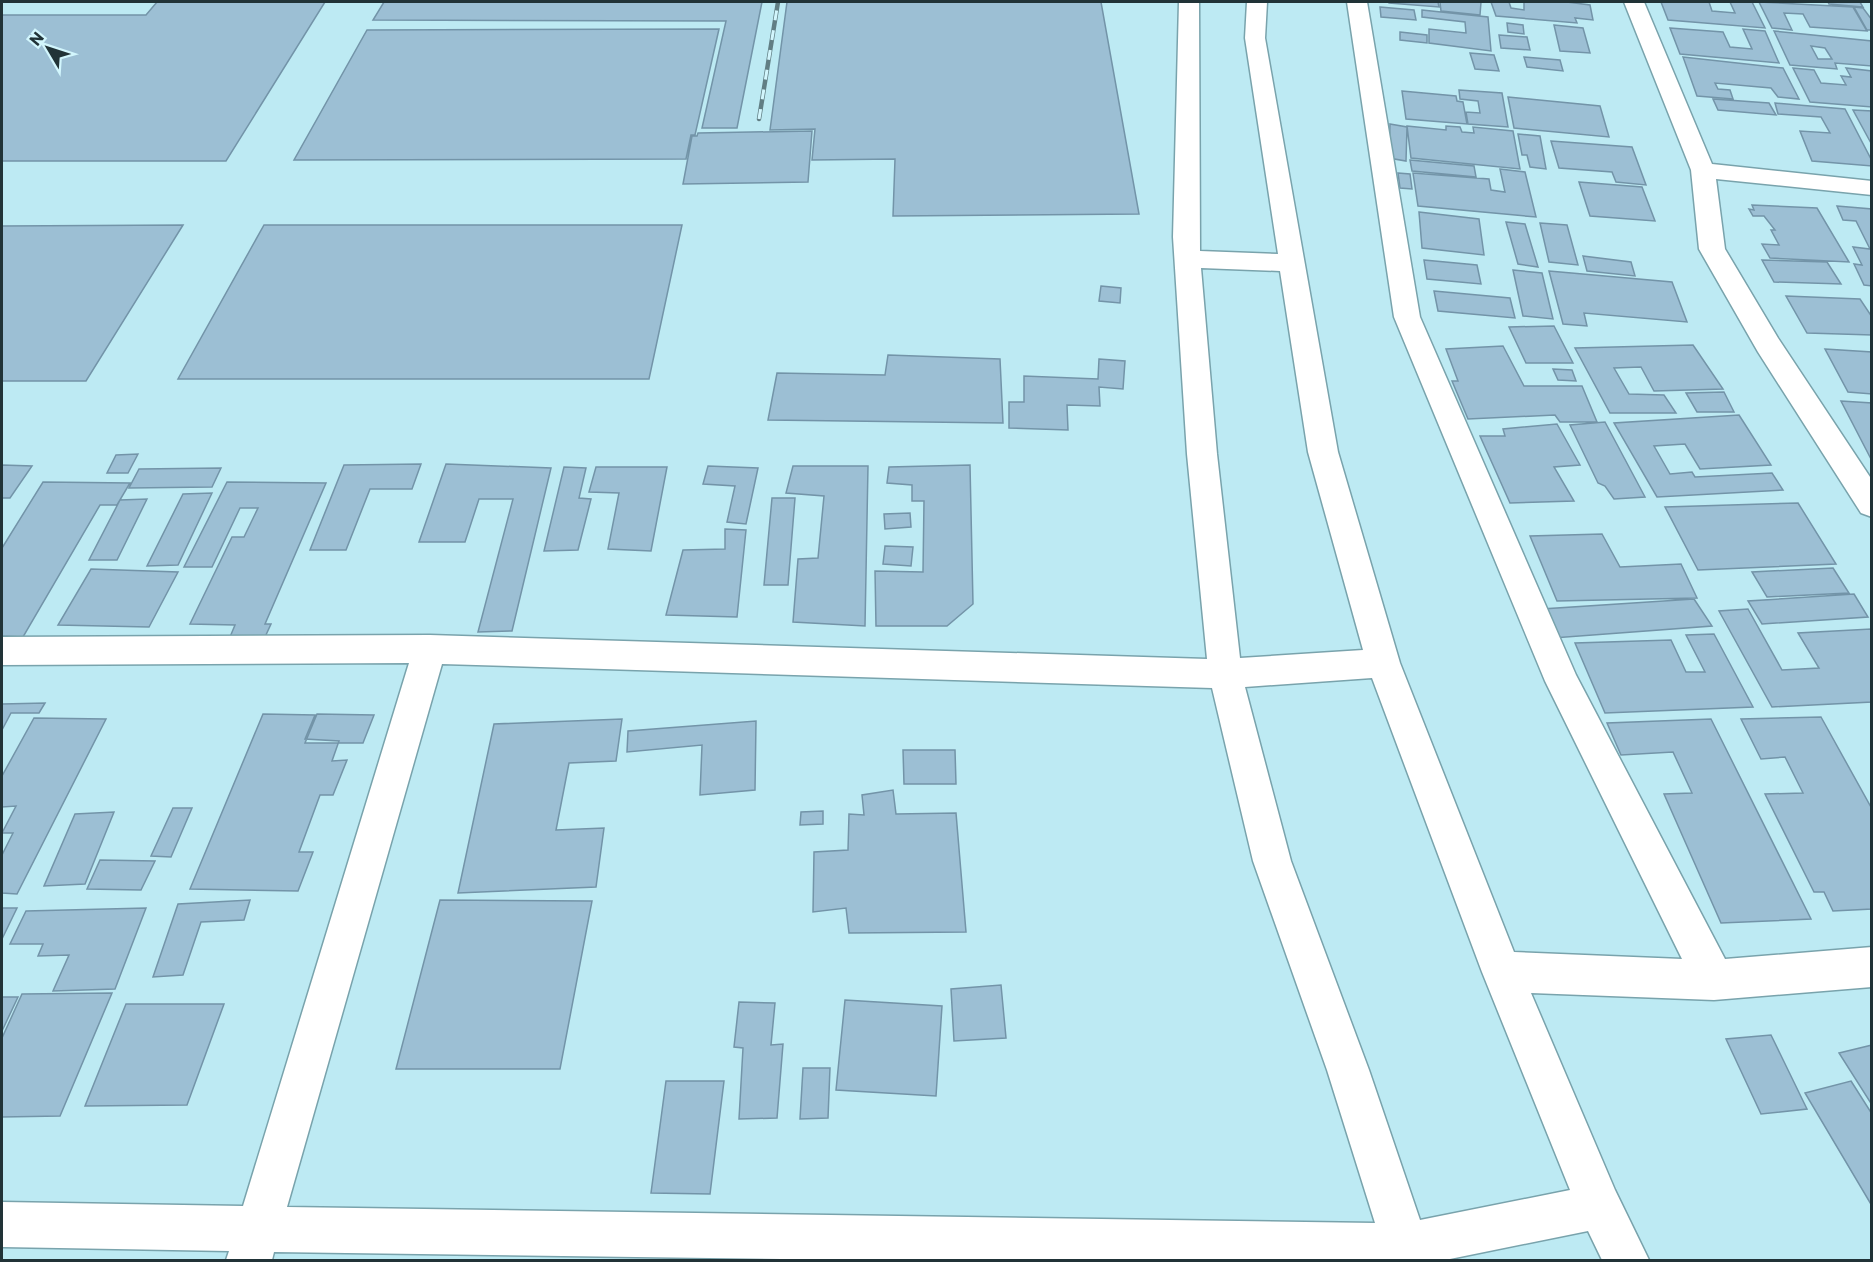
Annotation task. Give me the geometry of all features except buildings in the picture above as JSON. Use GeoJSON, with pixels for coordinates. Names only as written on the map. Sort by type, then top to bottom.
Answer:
{"type":"FeatureCollection","features":[{"type":"Feature","properties":{"kind":"street"},"geometry":{"type":"LineString","coordinates":[[1189,2],[1186,214],[1188,259],[1202,454],[1225,674],[1272,861],[1348,1070],[1408,1253]]}},
{"type":"Feature","properties":{"kind":"street"},"geometry":{"type":"LineString","coordinates":[[1257,2],[1255,38],[1323,452],[1383,663],[1502,972],[1599,1206],[1626,1260]]}},
{"type":"Feature","properties":{"kind":"street"},"geometry":{"type":"LineString","coordinates":[[1357,2],[1407,317],[1562,681],[1713,980]]}},
{"type":"Feature","properties":{"kind":"street"},"geometry":{"type":"LineString","coordinates":[[1634,2],[1703,170],[1712,249],[1768,345],[1872,505]]}},
{"type":"Feature","properties":{"kind":"street"},"geometry":{"type":"LineString","coordinates":[[1703,170],[1872,188]]}},
{"type":"Feature","properties":{"kind":"street"},"geometry":{"type":"LineString","coordinates":[[1188,259],[1292,263]]}},
{"type":"Feature","properties":{"kind":"street"},"geometry":{"type":"LineString","coordinates":[[2,651],[430,649],[1225,674],[1383,663]]}},
{"type":"Feature","properties":{"kind":"street"},"geometry":{"type":"LineString","coordinates":[[253,1245],[430,649]]}},
{"type":"Feature","properties":{"kind":"street"},"geometry":{"type":"LineString","coordinates":[[1502,972],[1713,980],[1872,967]]}},
{"type":"Feature","properties":{"kind":"street"},"geometry":{"type":"LineString","coordinates":[[2,1225],[253,1245],[1408,1253],[1599,1206]]}},
{"type":"Feature","properties":{"kind":"railway"},"geometry":{"type":"LineString","coordinates":[[759,119],[778,2]]}}]}
